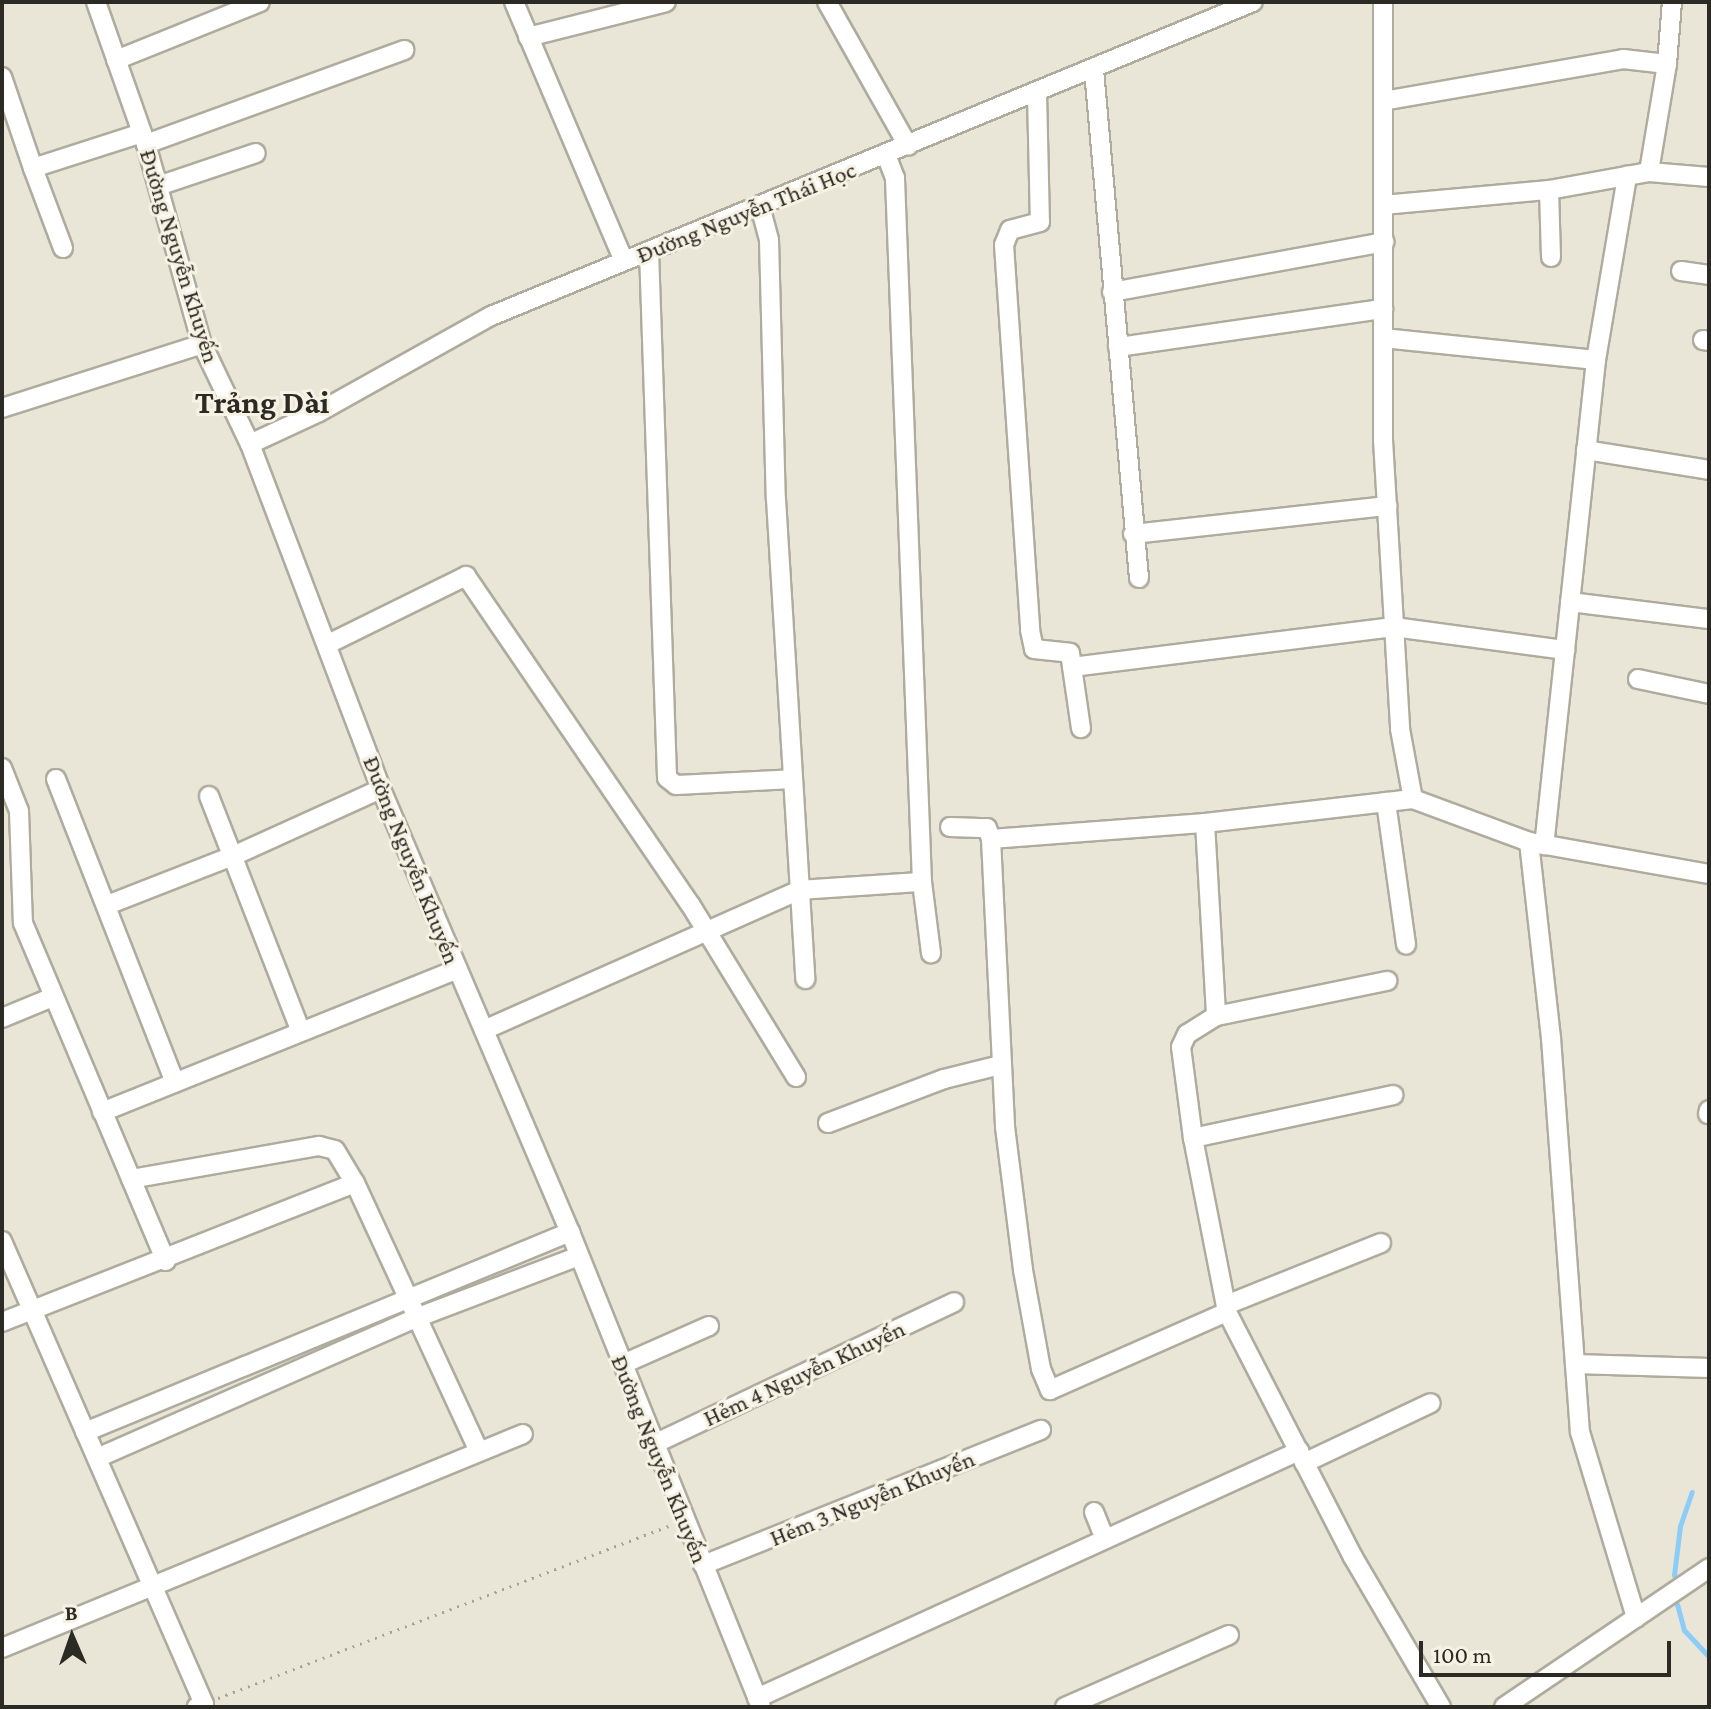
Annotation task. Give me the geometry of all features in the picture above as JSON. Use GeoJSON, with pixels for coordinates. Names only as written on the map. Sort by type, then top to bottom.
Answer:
{"type":"FeatureCollection","features":[{"type":"Feature","properties":{"kind":"street","name":"Đường Nguyễn Khuyến"},"geometry":{"type":"LineString","coordinates":[[96,2],[144,139],[202,344],[250,444],[381,789],[570,1232],[759,1703]]}},
{"type":"Feature","properties":{"kind":"street"},"geometry":{"type":"LineString","coordinates":[[116,60],[260,2]]}},
{"type":"Feature","properties":{"kind":"street"},"geometry":{"type":"LineString","coordinates":[[514,2],[624,261]]}},
{"type":"Feature","properties":{"kind":"street"},"geometry":{"type":"LineString","coordinates":[[528,37],[666,2]]}},
{"type":"Feature","properties":{"kind":"street"},"geometry":{"type":"LineString","coordinates":[[827,2],[908,146]]}},
{"type":"Feature","properties":{"kind":"street","name":"Đường Nguyễn Thái Học"},"geometry":{"type":"LineString","coordinates":[[250,444],[319,412],[491,316],[1094,70],[1234,6],[1253,2]]}},
{"type":"Feature","properties":{"kind":"street"},"geometry":{"type":"LineString","coordinates":[[1383,2],[1383,338],[1387,506],[1400,729],[1413,799]]}},
{"type":"Feature","properties":{"kind":"street"},"geometry":{"type":"LineString","coordinates":[[1649,172],[1667,64],[1672,2]]}},
{"type":"Feature","properties":{"kind":"street"},"geometry":{"type":"LineString","coordinates":[[33,168],[144,139],[404,50]]}},
{"type":"Feature","properties":{"kind":"street"},"geometry":{"type":"LineString","coordinates":[[1383,101],[1623,59],[1667,64]]}},
{"type":"Feature","properties":{"kind":"street"},"geometry":{"type":"LineString","coordinates":[[1094,70],[1139,578]]}},
{"type":"Feature","properties":{"kind":"street"},"geometry":{"type":"LineString","coordinates":[[2,77],[63,248]]}},
{"type":"Feature","properties":{"kind":"street"},"geometry":{"type":"LineString","coordinates":[[1037,93],[1042,213],[1035,225],[1010,230],[1004,245],[1031,642],[1042,653],[1067,651],[1081,728]]}},
{"type":"Feature","properties":{"kind":"street"},"geometry":{"type":"LineString","coordinates":[[158,186],[256,153]]}},
{"type":"Feature","properties":{"kind":"street"},"geometry":{"type":"LineString","coordinates":[[886,155],[895,178],[922,882],[931,953]]}},
{"type":"Feature","properties":{"kind":"street"},"geometry":{"type":"LineString","coordinates":[[1383,205],[1549,190],[1649,172],[1709,177]]}},
{"type":"Feature","properties":{"kind":"street"},"geometry":{"type":"LineString","coordinates":[[1627,176],[1596,360],[1565,650],[1537,844],[1580,1432],[1636,1618]]}},
{"type":"Feature","properties":{"kind":"street"},"geometry":{"type":"LineString","coordinates":[[1549,190],[1551,257]]}},
{"type":"Feature","properties":{"kind":"street"},"geometry":{"type":"LineString","coordinates":[[760,206],[769,240],[776,499],[805,979]]}},
{"type":"Feature","properties":{"kind":"street"},"geometry":{"type":"LineString","coordinates":[[1112,292],[1384,242]]}},
{"type":"Feature","properties":{"kind":"street"},"geometry":{"type":"LineString","coordinates":[[649,251],[667,778],[676,785],[793,779]]}},
{"type":"Feature","properties":{"kind":"street"},"geometry":{"type":"LineString","coordinates":[[1681,271],[1709,275]]}},
{"type":"Feature","properties":{"kind":"street"},"geometry":{"type":"LineString","coordinates":[[1118,347],[1383,309]]}},
{"type":"Feature","properties":{"kind":"street"},"geometry":{"type":"LineString","coordinates":[[1383,338],[1596,360]]}},
{"type":"Feature","properties":{"kind":"street"},"geometry":{"type":"LineString","coordinates":[[2,408],[202,344]]}},
{"type":"Feature","properties":{"kind":"street"},"geometry":{"type":"LineString","coordinates":[[1586,450],[1709,470]]}},
{"type":"Feature","properties":{"kind":"street"},"geometry":{"type":"LineString","coordinates":[[1133,534],[1387,506]]}},
{"type":"Feature","properties":{"kind":"street"},"geometry":{"type":"LineString","coordinates":[[328,644],[466,576],[705,930],[796,1077]]}},
{"type":"Feature","properties":{"kind":"street"},"geometry":{"type":"LineString","coordinates":[[1570,602],[1709,619]]}},
{"type":"Feature","properties":{"kind":"street"},"geometry":{"type":"LineString","coordinates":[[1072,667],[1394,627],[1565,650]]}},
{"type":"Feature","properties":{"kind":"street"},"geometry":{"type":"LineString","coordinates":[[1638,679],[1709,694]]}},
{"type":"Feature","properties":{"kind":"street"},"geometry":{"type":"LineString","coordinates":[[2,768],[19,811],[11,831],[23,923],[166,1261]]}},
{"type":"Feature","properties":{"kind":"street"},"geometry":{"type":"LineString","coordinates":[[56,779],[175,1083]]}},
{"type":"Feature","properties":{"kind":"street"},"geometry":{"type":"LineString","coordinates":[[107,905],[233,856],[381,789]]}},
{"type":"Feature","properties":{"kind":"street"},"geometry":{"type":"LineString","coordinates":[[209,796],[300,1030]]}},
{"type":"Feature","properties":{"kind":"street"},"geometry":{"type":"LineString","coordinates":[[991,839],[1205,823],[1413,799],[1450,817],[1537,844],[1709,874]]}},
{"type":"Feature","properties":{"kind":"street"},"geometry":{"type":"LineString","coordinates":[[1386,802],[1406,945]]}},
{"type":"Feature","properties":{"kind":"street"},"geometry":{"type":"LineString","coordinates":[[1205,823],[1216,1016]]}},
{"type":"Feature","properties":{"kind":"street"},"geometry":{"type":"LineString","coordinates":[[950,827],[987,828],[991,839],[1000,1065],[1023,1270],[1041,1369],[1050,1390],[1381,1243]]}},
{"type":"Feature","properties":{"kind":"street"},"geometry":{"type":"LineString","coordinates":[[484,1030],[800,890],[922,882]]}},
{"type":"Feature","properties":{"kind":"street"},"geometry":{"type":"LineString","coordinates":[[102,1112],[457,969]]}},
{"type":"Feature","properties":{"kind":"street"},"geometry":{"type":"LineString","coordinates":[[1387,981],[1216,1016],[1187,1034],[1181,1047],[1193,1138],[1227,1309],[1302,1457],[1441,1707]]}},
{"type":"Feature","properties":{"kind":"street"},"geometry":{"type":"LineString","coordinates":[[2,1018],[53,997]]}},
{"type":"Feature","properties":{"kind":"street"},"geometry":{"type":"LineString","coordinates":[[828,1123],[944,1079],[1000,1065]]}},
{"type":"Feature","properties":{"kind":"street"},"geometry":{"type":"LineString","coordinates":[[1193,1138],[1393,1095]]}},
{"type":"Feature","properties":{"kind":"street"},"geometry":{"type":"LineString","coordinates":[[131,1179],[319,1146],[335,1150],[355,1183],[479,1451]]}},
{"type":"Feature","properties":{"kind":"street"},"geometry":{"type":"LineString","coordinates":[[2,1322],[166,1261],[355,1183]]}},
{"type":"Feature","properties":{"kind":"street"},"geometry":{"type":"LineString","coordinates":[[85,1432],[570,1232]]}},
{"type":"Feature","properties":{"kind":"street"},"geometry":{"type":"LineString","coordinates":[[2,1241],[29,1310],[153,1586],[200,1706]]}},
{"type":"Feature","properties":{"kind":"street"},"geometry":{"type":"LineString","coordinates":[[97,1458],[416,1318],[579,1256]]}},
{"type":"Feature","properties":{"kind":"street","name":"Hẻm 4 Nguyễn Khuyến"},"geometry":{"type":"LineString","coordinates":[[654,1444],[954,1302]]}},
{"type":"Feature","properties":{"kind":"street"},"geometry":{"type":"LineString","coordinates":[[623,1364],[709,1326]]}},
{"type":"Feature","properties":{"kind":"street"},"geometry":{"type":"LineString","coordinates":[[1575,1364],[1709,1368]]}},
{"type":"Feature","properties":{"kind":"street"},"geometry":{"type":"LineString","coordinates":[[759,1703],[1105,1539],[1431,1403]]}},
{"type":"Feature","properties":{"kind":"street","name":"Hẻm 3 Nguyễn Khuyến"},"geometry":{"type":"LineString","coordinates":[[703,1565],[1041,1430]]}},
{"type":"Feature","properties":{"kind":"street"},"geometry":{"type":"LineString","coordinates":[[2,1648],[523,1434]]}},
{"type":"Feature","properties":{"kind":"street"},"geometry":{"type":"LineString","coordinates":[[1094,1512],[1105,1539]]}},
{"type":"Feature","properties":{"kind":"street"},"geometry":{"type":"LineString","coordinates":[[1504,1707],[1709,1568]]}},
{"type":"Feature","properties":{"kind":"street"},"geometry":{"type":"LineString","coordinates":[[1065,1707],[1229,1635]]}},
{"type":"Feature","properties":{"kind":"path"},"geometry":{"type":"LineString","coordinates":[[200,1706],[684,1520]]}},
{"type":"Feature","properties":{"kind":"waterway"},"geometry":{"type":"LineString","coordinates":[[1674,1575],[1680,1526],[1692,1492]]}},
{"type":"Feature","properties":{"kind":"waterway"},"geometry":{"type":"LineString","coordinates":[[1677,1604],[1684,1630],[1709,1657]]}},
{"type":"Feature","properties":{"kind":"district","name":"Trảng Dài"},"geometry":{"type":"Point","coordinates":[262,402]}}]}
